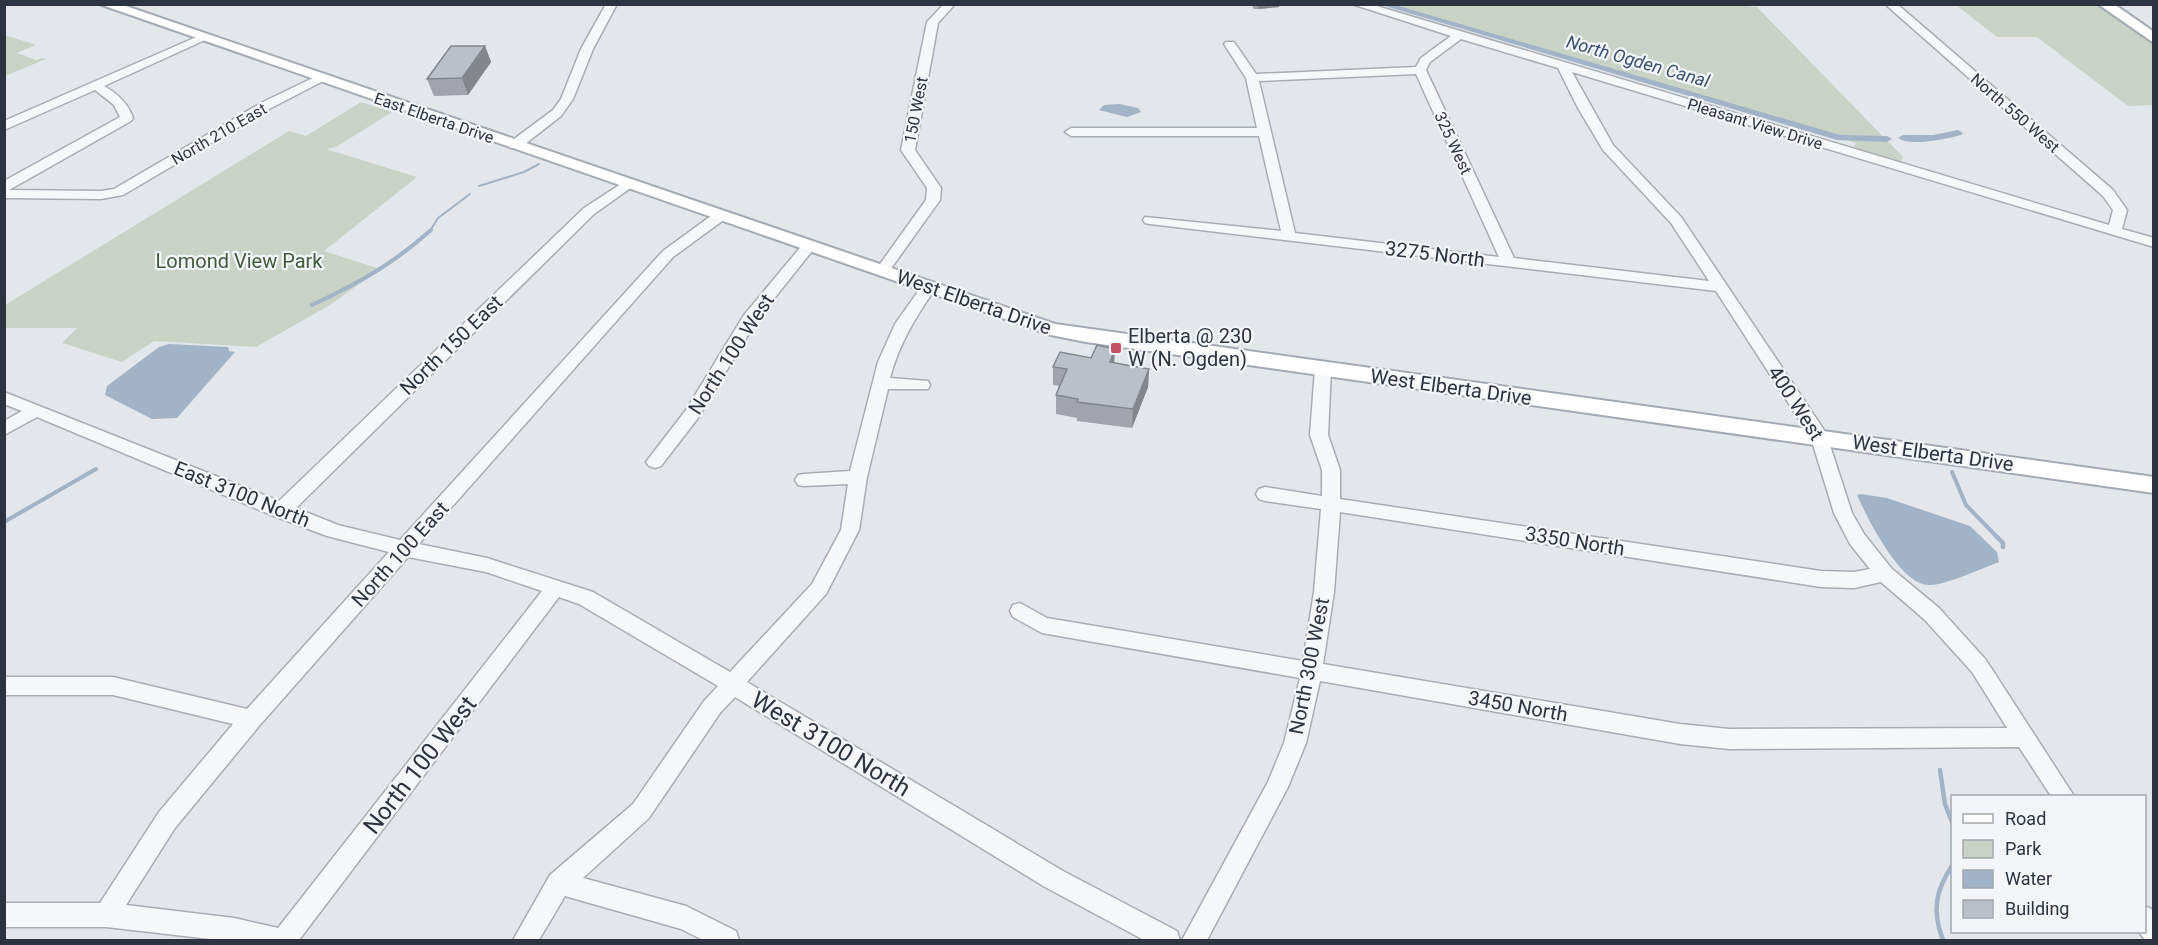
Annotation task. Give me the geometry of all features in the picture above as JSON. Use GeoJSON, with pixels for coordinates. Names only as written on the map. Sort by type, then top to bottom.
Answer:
{"type":"FeatureCollection","features":[{"type":"Feature","properties":{"kind":"main road","name":"East Elberta Drive"},"geometry":{"type":"LineString","coordinates":[[105,4],[763,230]]}},
{"type":"Feature","properties":{"kind":"main road"},"geometry":{"type":"LineString","coordinates":[[2104,4],[2154,39]]}},
{"type":"Feature","properties":{"kind":"main road","name":"West Elberta Drive"},"geometry":{"type":"LineString","coordinates":[[763,230],[1051,329],[1086,336],[2154,485]]}},
{"type":"Feature","properties":{"kind":"street"},"geometry":{"type":"LineString","coordinates":[[515,146],[557,113],[567,99],[587,49],[612,4]]}},
{"type":"Feature","properties":{"kind":"street","name":"150 West"},"geometry":{"type":"LineString","coordinates":[[882,271],[933,200],[934,188],[908,150],[933,22],[950,4]]}},
{"type":"Feature","properties":{"kind":"street","name":"Pleasant View Drive"},"geometry":{"type":"LineString","coordinates":[[1357,4],[2154,243]]}},
{"type":"Feature","properties":{"kind":"street","name":"North 550 West"},"geometry":{"type":"LineString","coordinates":[[1890,4],[2108,193],[2120,210],[2114,231]]}},
{"type":"Feature","properties":{"kind":"street"},"geometry":{"type":"LineString","coordinates":[[1252,78],[1420,70],[1425,60],[1458,36]]}},
{"type":"Feature","properties":{"kind":"street"},"geometry":{"type":"LineString","coordinates":[[4,126],[201,38]]}},
{"type":"Feature","properties":{"kind":"street"},"geometry":{"type":"LineString","coordinates":[[1230,44],[1252,78],[1289,236]]}},
{"type":"Feature","properties":{"kind":"street","name":"400 West"},"geometry":{"type":"LineString","coordinates":[[1563,67],[1608,147],[1676,220],[1820,437],[1843,513],[1857,539],[1885,574],[1932,615],[1979,666],[2062,795]]}},
{"type":"Feature","properties":{"kind":"street","name":"325 West"},"geometry":{"type":"LineString","coordinates":[[1420,70],[1509,263]]}},
{"type":"Feature","properties":{"kind":"street","name":"North 210 East"},"geometry":{"type":"LineString","coordinates":[[4,194],[101,195],[118,192],[267,105],[321,79]]}},
{"type":"Feature","properties":{"kind":"street"},"geometry":{"type":"LineString","coordinates":[[4,187],[127,118],[124,107],[113,96],[95,85]]}},
{"type":"Feature","properties":{"kind":"street"},"geometry":{"type":"LineString","coordinates":[[1071,132],[1264,132]]}},
{"type":"Feature","properties":{"kind":"street","name":"North 150 East"},"geometry":{"type":"LineString","coordinates":[[280,511],[589,211],[627,184]]}},
{"type":"Feature","properties":{"kind":"street","name":"North 100 East"},"geometry":{"type":"LineString","coordinates":[[106,915],[167,820],[251,719],[668,254],[720,216]]}},
{"type":"Feature","properties":{"kind":"street","name":"3275 North"},"geometry":{"type":"LineString","coordinates":[[1150,220],[1719,287]]}},
{"type":"Feature","properties":{"kind":"street","name":"North 100 West"},"geometry":{"type":"LineString","coordinates":[[655,462],[692,414],[750,318],[809,246]]}},
{"type":"Feature","properties":{"kind":"street"},"geometry":{"type":"LineString","coordinates":[[525,940],[559,883],[641,811],[712,707],[819,589],[850,530],[858,477],[886,362],[903,324],[929,286]]}},
{"type":"Feature","properties":{"kind":"street","name":"North 300 West"},"geometry":{"type":"LineString","coordinates":[[1194,940],[1277,787],[1295,743],[1312,672],[1324,592],[1331,504],[1331,470],[1319,435],[1323,369]]}},
{"type":"Feature","properties":{"kind":"street"},"geometry":{"type":"LineString","coordinates":[[881,383],[922,385]]}},
{"type":"Feature","properties":{"kind":"street","name":"East 3100 North"},"geometry":{"type":"LineString","coordinates":[[4,397],[334,531],[405,549],[487,565]]}},
{"type":"Feature","properties":{"kind":"street"},"geometry":{"type":"LineString","coordinates":[[4,429],[36,410]]}},
{"type":"Feature","properties":{"kind":"street"},"geometry":{"type":"LineString","coordinates":[[804,480],[858,477]]}},
{"type":"Feature","properties":{"kind":"street","name":"3350 North"},"geometry":{"type":"LineString","coordinates":[[1265,494],[1821,579],[1854,580],[1885,574]]}},
{"type":"Feature","properties":{"kind":"street","name":"West 3100 North"},"geometry":{"type":"LineString","coordinates":[[487,565],[585,598],[1044,873],[1168,940]]}},
{"type":"Feature","properties":{"kind":"street","name":"North 100 West"},"geometry":{"type":"LineString","coordinates":[[284,940],[539,611],[555,587]]}},
{"type":"Feature","properties":{"kind":"street","name":"3450 North"},"geometry":{"type":"LineString","coordinates":[[1020,611],[1042,625],[1680,734],[1729,739],[2024,737]]}},
{"type":"Feature","properties":{"kind":"street"},"geometry":{"type":"LineString","coordinates":[[4,686],[113,686],[251,719]]}},
{"type":"Feature","properties":{"kind":"street"},"geometry":{"type":"LineString","coordinates":[[559,883],[686,918],[727,940]]}},
{"type":"Feature","properties":{"kind":"street"},"geometry":{"type":"LineString","coordinates":[[4,915],[106,915],[234,930],[277,940]]}},
{"type":"Feature","properties":{"kind":"green space"},"geometry":{"type":"Polygon","coordinates":[[[1386,5],[1735,5],[1757,7],[1903,157],[1900,162],[1853,148],[1856,143],[1386,5]]]}},
{"type":"Feature","properties":{"kind":"green space"},"geometry":{"type":"Polygon","coordinates":[[[1956,5],[2098,5],[2153,43],[2153,105],[2128,106],[2037,37],[1997,37],[1956,5]]]}},
{"type":"Feature","properties":{"kind":"green space"},"geometry":{"type":"Polygon","coordinates":[[[5,35],[36,45],[17,53],[36,60],[46,59],[5,76],[5,35]]]}},
{"type":"Feature","properties":{"kind":"green space","name":"Lomond View Park"},"geometry":{"type":"Polygon","coordinates":[[[361,102],[392,112],[336,147],[326,149],[417,177],[324,251],[380,269],[330,305],[256,347],[154,341],[122,362],[62,343],[77,328],[5,328],[5,305],[289,131],[306,136],[361,102]]]}},
{"type":"Feature","properties":{"kind":"water"},"geometry":{"type":"Polygon","coordinates":[[[1119,104],[1138,108],[1141,112],[1127,117],[1099,110],[1104,105],[1119,104]]]}},
{"type":"Feature","properties":{"kind":"water"},"geometry":{"type":"Polygon","coordinates":[[[169,344],[228,347],[229,351],[235,352],[177,418],[152,419],[105,395],[107,386],[159,347],[169,344]]]}},
{"type":"Feature","properties":{"kind":"water"},"geometry":{"type":"Polygon","coordinates":[[[1857,495],[1887,498],[1970,526],[1997,552],[1999,562],[1936,585],[1918,582],[1896,563],[1886,549],[1857,495]]]}},
{"type":"Feature","properties":{"kind":"building"},"geometry":{"type":"Polygon","coordinates":[[[451,46],[485,46],[462,78],[427,79],[451,46]]]}},
{"type":"Feature","properties":{"kind":"building"},"geometry":{"type":"Polygon","coordinates":[[[1097,345],[1115,349],[1110,362],[1149,369],[1133,409],[1077,402],[1078,399],[1056,395],[1067,369],[1053,367],[1060,352],[1091,358],[1097,345]]]}},
{"type":"Feature","properties":{"kind":"waterway","name":"North Ogden Canal"},"geometry":{"type":"LineString","coordinates":[[1382,4],[1840,138],[1887,139]]}},
{"type":"Feature","properties":{"kind":"waterway","name":"North Ogden Canal"},"geometry":{"type":"LineString","coordinates":[[1903,138],[1933,138],[1958,133]]}},
{"type":"Feature","properties":{"kind":"waterway"},"geometry":{"type":"LineString","coordinates":[[479,186],[524,172],[539,164]]}},
{"type":"Feature","properties":{"kind":"waterway"},"geometry":{"type":"LineString","coordinates":[[430,231],[438,218],[470,194]]}},
{"type":"Feature","properties":{"kind":"waterway"},"geometry":{"type":"LineString","coordinates":[[312,305],[375,272],[430,231]]}},
{"type":"Feature","properties":{"kind":"waterway"},"geometry":{"type":"LineString","coordinates":[[4,522],[96,469]]}},
{"type":"Feature","properties":{"kind":"waterway"},"geometry":{"type":"LineString","coordinates":[[1952,472],[1966,505],[1998,538]]}},
{"type":"Feature","properties":{"kind":"waterway"},"geometry":{"type":"LineString","coordinates":[[1998,538],[2003,543],[2003,547]]}},
{"type":"Feature","properties":{"kind":"waterway"},"geometry":{"type":"LineString","coordinates":[[1940,770],[1945,804],[1951,819]]}},
{"type":"Feature","properties":{"kind":"waterway"},"geometry":{"type":"LineString","coordinates":[[1943,940],[1937,920],[1937,902],[1942,884],[1951,868]]}},
{"type":"Feature","properties":{"kind":"place","name":"Elberta @ 230 W (N. Ogden)"},"geometry":{"type":"Point","coordinates":[1116,348]}}]}
